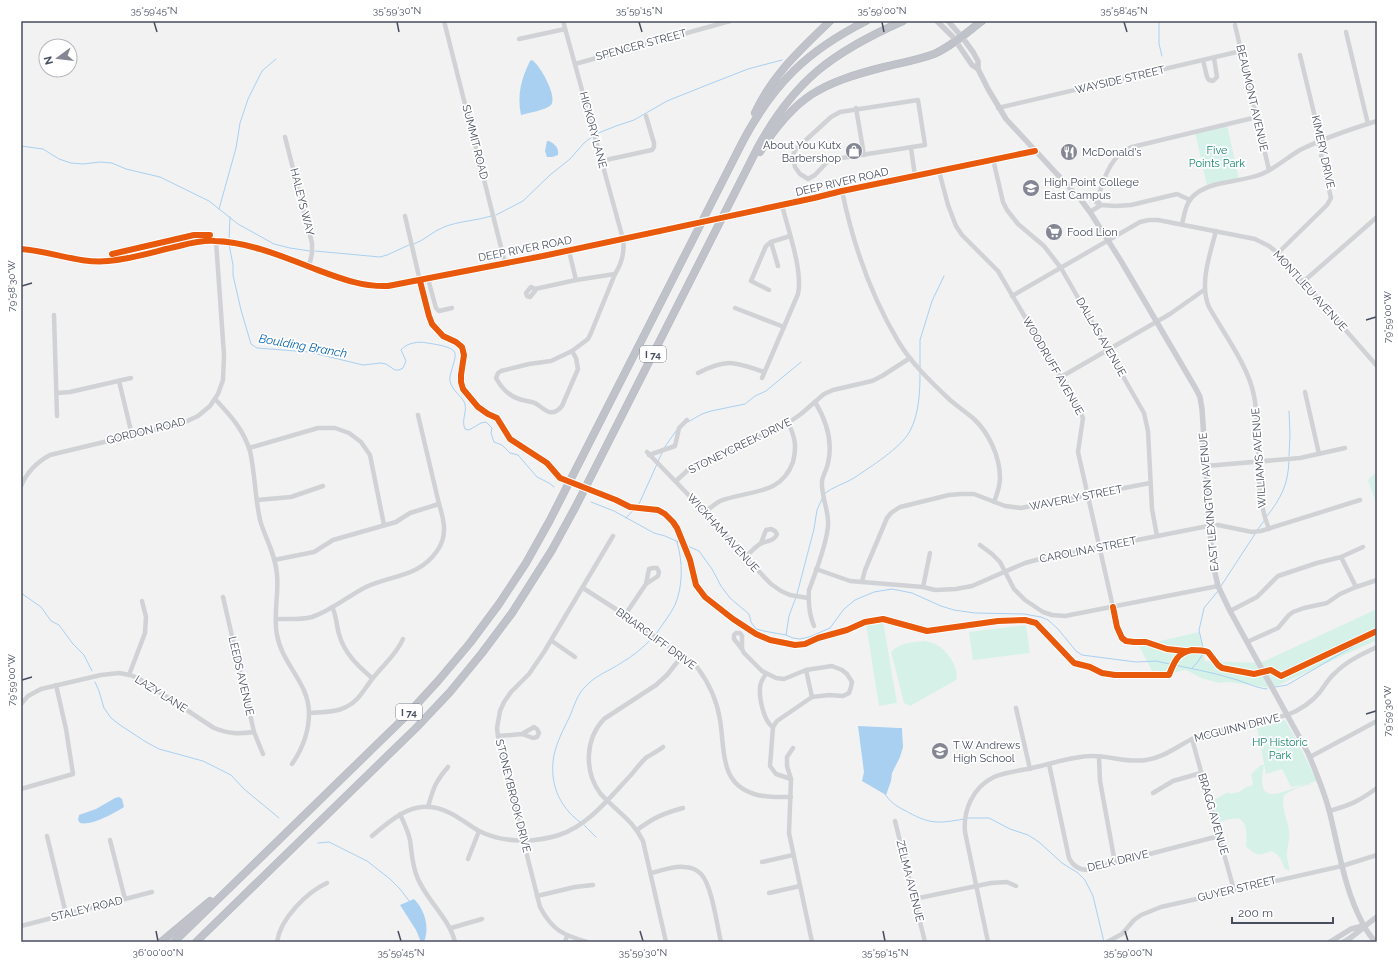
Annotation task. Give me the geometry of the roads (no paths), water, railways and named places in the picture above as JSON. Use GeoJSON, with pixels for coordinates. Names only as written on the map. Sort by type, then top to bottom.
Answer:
{"type":"FeatureCollection","features":[{"type":"Feature","properties":{"kind":"highway"},"geometry":{"type":"LineString","coordinates":[[743,141],[759,102],[772,82],[792,58],[830,21]]}},
{"type":"Feature","properties":{"kind":"highway","name":"I 74"},"geometry":{"type":"LineString","coordinates":[[174,942],[422,699],[466,648],[526,563],[553,515],[743,141],[768,99],[793,70],[842,33],[866,21]]}},
{"type":"Feature","properties":{"kind":"highway","name":"I 74"},"geometry":{"type":"LineString","coordinates":[[198,941],[416,728],[466,673],[497,633],[532,582],[564,528],[736,189],[775,118],[788,99],[821,66],[866,39],[903,21]]}},
{"type":"Feature","properties":{"kind":"highway"},"geometry":{"type":"LineString","coordinates":[[736,189],[777,126],[790,111],[812,94],[846,77],[929,56],[959,39],[982,21]]}},
{"type":"Feature","properties":{"kind":"highway"},"geometry":{"type":"LineString","coordinates":[[161,942],[256,862]]}},
{"type":"Feature","properties":{"kind":"main road"},"geometry":{"type":"LineString","coordinates":[[937,21],[959,39]]}},
{"type":"Feature","properties":{"kind":"main road"},"geometry":{"type":"LineString","coordinates":[[948,21],[959,39]]}},
{"type":"Feature","properties":{"kind":"main road","name":"EAST LEXINGTON AVENUE"},"geometry":{"type":"LineString","coordinates":[[959,39],[972,65],[978,69],[998,108],[1010,124],[1076,194],[1090,212],[1157,322],[1200,398],[1213,569],[1218,586],[1230,611],[1310,757],[1329,811],[1352,900],[1364,926],[1375,942]]}},
{"type":"Feature","properties":{"kind":"main road"},"geometry":{"type":"LineString","coordinates":[[1344,942],[1377,917]]}},
{"type":"Feature","properties":{"kind":"main road"},"geometry":{"type":"LineString","coordinates":[[1330,942],[1351,929],[1364,926]]}},
{"type":"Feature","properties":{"kind":"street","name":"SUMMIT ROAD"},"geometry":{"type":"LineString","coordinates":[[444,21],[505,263]]}},
{"type":"Feature","properties":{"kind":"street","name":"HICKORY LANE"},"geometry":{"type":"LineString","coordinates":[[563,21],[622,240],[624,254],[620,267],[588,339],[572,351],[551,361],[529,364],[501,371],[498,373],[496,378],[501,387],[509,394],[518,399],[535,403],[546,411],[554,412],[562,406],[578,369],[576,358],[572,351]]}},
{"type":"Feature","properties":{"kind":"street","name":"SPENCER STREET"},"geometry":{"type":"LineString","coordinates":[[575,64],[730,21]]}},
{"type":"Feature","properties":{"kind":"street","name":"BEAUMONT AVENUE"},"geometry":{"type":"LineString","coordinates":[[1235,25],[1269,170]]}},
{"type":"Feature","properties":{"kind":"street"},"geometry":{"type":"LineString","coordinates":[[519,39],[565,28]]}},
{"type":"Feature","properties":{"kind":"street"},"geometry":{"type":"LineString","coordinates":[[1346,32],[1368,124]]}},
{"type":"Feature","properties":{"kind":"street","name":"WAYSIDE STREET"},"geometry":{"type":"LineString","coordinates":[[998,108],[1241,51]]}},
{"type":"Feature","properties":{"kind":"street","name":"KIMERY DRIVE"},"geometry":{"type":"LineString","coordinates":[[1278,253],[1330,201],[1332,195],[1319,146],[1320,138],[1300,55]]}},
{"type":"Feature","properties":{"kind":"street"},"geometry":{"type":"LineString","coordinates":[[1203,60],[1207,77],[1209,80],[1213,81],[1217,77],[1214,58]]}},
{"type":"Feature","properties":{"kind":"street"},"geometry":{"type":"LineString","coordinates":[[918,100],[925,145],[829,160],[815,175],[808,179],[800,174],[793,161],[795,150],[820,126],[840,112],[856,108],[918,100]]}},
{"type":"Feature","properties":{"kind":"street"},"geometry":{"type":"LineString","coordinates":[[856,108],[864,155]]}},
{"type":"Feature","properties":{"kind":"street"},"geometry":{"type":"LineString","coordinates":[[601,161],[652,150],[654,148],[654,143],[646,116]]}},
{"type":"Feature","properties":{"kind":"street"},"geometry":{"type":"LineString","coordinates":[[1100,204],[1099,195],[1112,163],[1118,156],[1128,149],[1256,118]]}},
{"type":"Feature","properties":{"kind":"street"},"geometry":{"type":"LineString","coordinates":[[1182,224],[1185,209],[1190,200],[1198,192],[1205,188],[1253,177],[1269,170],[1288,157],[1320,142],[1377,121]]}},
{"type":"Feature","properties":{"kind":"street","name":"HALEYS WAY"},"geometry":{"type":"LineString","coordinates":[[285,138],[312,243],[312,253],[309,267]]}},
{"type":"Feature","properties":{"kind":"street"},"geometry":{"type":"LineString","coordinates":[[911,148],[915,176]]}},
{"type":"Feature","properties":{"kind":"street","name":"DEEP RIVER ROAD"},"geometry":{"type":"LineString","coordinates":[[21,249],[39,250],[86,261],[103,262],[199,242],[216,241],[232,243],[261,251],[343,280],[369,286],[394,286],[622,240],[842,191],[1035,151]]}},
{"type":"Feature","properties":{"kind":"street","name":"DALLAS AVENUE"},"geometry":{"type":"LineString","coordinates":[[993,159],[1003,202],[1007,210],[1018,224],[1044,246],[1061,268],[1109,349],[1146,418],[1152,509],[1157,536]]}},
{"type":"Feature","properties":{"kind":"street","name":"WOODRUFF AVENUE"},"geometry":{"type":"LineString","coordinates":[[939,171],[948,205],[956,226],[962,235],[998,271],[1061,377],[1083,418],[1078,452],[1113,607]]}},
{"type":"Feature","properties":{"kind":"street"},"geometry":{"type":"LineString","coordinates":[[842,191],[858,255],[865,274],[898,341],[910,358],[951,400],[974,419],[987,436],[994,453],[1000,478],[999,488],[994,502]]}},
{"type":"Feature","properties":{"kind":"street"},"geometry":{"type":"LineString","coordinates":[[1076,194],[1090,198],[1100,204],[1125,205],[1178,194],[1190,200]]}},
{"type":"Feature","properties":{"kind":"street"},"geometry":{"type":"LineString","coordinates":[[1090,198],[1099,195]]}},
{"type":"Feature","properties":{"kind":"street"},"geometry":{"type":"LineString","coordinates":[[1090,212],[1100,204]]}},
{"type":"Feature","properties":{"kind":"street"},"geometry":{"type":"LineString","coordinates":[[762,378],[798,294],[800,283],[799,270],[782,205]]}},
{"type":"Feature","properties":{"kind":"street"},"geometry":{"type":"LineString","coordinates":[[405,216],[420,280]]}},
{"type":"Feature","properties":{"kind":"street"},"geometry":{"type":"LineString","coordinates":[[1302,282],[1377,217]]}},
{"type":"Feature","properties":{"kind":"street","name":"MONTLIEU AVENUE"},"geometry":{"type":"LineString","coordinates":[[1012,296],[1144,220],[1158,220],[1182,224],[1262,241],[1278,253],[1377,366]]}},
{"type":"Feature","properties":{"kind":"street","name":"WILLIAMS AVENUE"},"geometry":{"type":"LineString","coordinates":[[1216,231],[1205,279],[1205,297],[1209,307],[1242,364],[1252,387],[1258,426],[1261,503],[1269,529]]}},
{"type":"Feature","properties":{"kind":"street"},"geometry":{"type":"LineString","coordinates":[[770,290],[750,281],[766,246],[771,242],[790,236]]}},
{"type":"Feature","properties":{"kind":"street","name":"GORDON ROAD"},"geometry":{"type":"LineString","coordinates":[[21,486],[24,479],[33,467],[50,456],[188,421],[203,412],[215,399],[223,380],[224,355],[216,241]]}},
{"type":"Feature","properties":{"kind":"street"},"geometry":{"type":"LineString","coordinates":[[771,242],[778,266]]}},
{"type":"Feature","properties":{"kind":"street"},"geometry":{"type":"LineString","coordinates":[[569,251],[576,280]]}},
{"type":"Feature","properties":{"kind":"street"},"geometry":{"type":"LineString","coordinates":[[535,289],[576,280],[616,274]]}},
{"type":"Feature","properties":{"kind":"street"},"geometry":{"type":"LineString","coordinates":[[428,279],[436,308],[439,311],[452,308]]}},
{"type":"Feature","properties":{"kind":"street"},"geometry":{"type":"LineString","coordinates":[[1061,377],[1157,322],[1191,301],[1204,290]]}},
{"type":"Feature","properties":{"kind":"street"},"geometry":{"type":"LineString","coordinates":[[735,308],[784,327]]}},
{"type":"Feature","properties":{"kind":"street"},"geometry":{"type":"LineString","coordinates":[[54,315],[57,416]]}},
{"type":"Feature","properties":{"kind":"street","name":"STONEYCREEK DRIVE"},"geometry":{"type":"LineString","coordinates":[[676,481],[688,470],[788,423],[824,394],[834,390],[872,381],[910,358]]}},
{"type":"Feature","properties":{"kind":"street"},"geometry":{"type":"LineString","coordinates":[[698,373],[713,366],[728,362],[764,372]]}},
{"type":"Feature","properties":{"kind":"street"},"geometry":{"type":"LineString","coordinates":[[57,393],[70,392],[131,378]]}},
{"type":"Feature","properties":{"kind":"street"},"geometry":{"type":"LineString","coordinates":[[119,381],[132,435]]}},
{"type":"Feature","properties":{"kind":"street"},"geometry":{"type":"LineString","coordinates":[[1305,392],[1319,454]]}},
{"type":"Feature","properties":{"kind":"street"},"geometry":{"type":"LineString","coordinates":[[215,399],[238,425],[249,448],[254,469],[260,520],[274,560],[277,574],[276,620],[278,641],[285,657],[306,694],[309,713],[306,738],[298,756],[292,764]]}},
{"type":"Feature","properties":{"kind":"street"},"geometry":{"type":"LineString","coordinates":[[814,626],[809,612],[808,598],[809,590],[827,533],[828,520],[822,492],[822,479],[828,464],[830,441],[822,413],[815,402]]}},
{"type":"Feature","properties":{"kind":"street"},"geometry":{"type":"LineString","coordinates":[[276,620],[310,618],[366,587],[414,571],[424,566],[432,559],[440,547],[444,534],[444,524],[418,415]]}},
{"type":"Feature","properties":{"kind":"street","name":"WICKHAM AVENUE"},"geometry":{"type":"LineString","coordinates":[[687,420],[679,428],[675,446],[648,453],[676,481],[771,584],[790,595],[808,598]]}},
{"type":"Feature","properties":{"kind":"street"},"geometry":{"type":"LineString","coordinates":[[705,512],[719,502],[768,489],[783,478],[792,464],[795,450],[794,435],[788,423]]}},
{"type":"Feature","properties":{"kind":"street"},"geometry":{"type":"LineString","coordinates":[[249,448],[318,428],[335,428],[349,433],[361,442],[370,455],[384,525]]}},
{"type":"Feature","properties":{"kind":"street"},"geometry":{"type":"LineString","coordinates":[[1206,466],[1300,458],[1345,448]]}},
{"type":"Feature","properties":{"kind":"street","name":"WAVERLY STREET"},"geometry":{"type":"LineString","coordinates":[[862,582],[865,570],[887,518],[896,509],[904,505],[949,495],[974,494],[1005,506],[1021,508],[1150,483]]}},
{"type":"Feature","properties":{"kind":"street"},"geometry":{"type":"LineString","coordinates":[[257,500],[291,497],[323,486]]}},
{"type":"Feature","properties":{"kind":"street","name":"CAROLINA STREET"},"geometry":{"type":"LineString","coordinates":[[816,569],[850,581],[923,587],[935,590],[956,589],[972,586],[1036,560],[1209,526],[1228,526],[1252,532],[1269,529],[1360,500]]}},
{"type":"Feature","properties":{"kind":"street"},"geometry":{"type":"LineString","coordinates":[[274,560],[314,552],[333,540],[401,520],[410,513],[439,504]]}},
{"type":"Feature","properties":{"kind":"street","name":"STONEYBROOK DRIVE"},"geometry":{"type":"LineString","coordinates":[[587,942],[567,936],[552,925],[545,916],[537,896],[497,728],[504,702],[529,674],[552,641],[613,536]]}},
{"type":"Feature","properties":{"kind":"street"},"geometry":{"type":"LineString","coordinates":[[745,557],[761,543]]}},
{"type":"Feature","properties":{"kind":"street"},"geometry":{"type":"LineString","coordinates":[[980,545],[1000,562],[1014,590],[1044,612],[1052,615],[1065,616],[1218,586]]}},
{"type":"Feature","properties":{"kind":"street"},"geometry":{"type":"LineString","coordinates":[[1230,611],[1257,597],[1278,576],[1341,557],[1363,548]]}},
{"type":"Feature","properties":{"kind":"street"},"geometry":{"type":"LineString","coordinates":[[923,587],[930,553]]}},
{"type":"Feature","properties":{"kind":"street"},"geometry":{"type":"LineString","coordinates":[[1341,557],[1356,587]]}},
{"type":"Feature","properties":{"kind":"street"},"geometry":{"type":"LineString","coordinates":[[1247,642],[1278,628],[1293,612],[1327,603],[1340,594],[1377,580]]}},
{"type":"Feature","properties":{"kind":"street"},"geometry":{"type":"LineString","coordinates":[[625,615],[646,584]]}},
{"type":"Feature","properties":{"kind":"street","name":"BRIARCLIFF DRIVE"},"geometry":{"type":"LineString","coordinates":[[583,588],[625,615],[682,656],[697,667],[706,678],[712,691],[720,719],[725,763],[728,772],[733,779],[743,789],[755,795],[766,797],[791,797]]}},
{"type":"Feature","properties":{"kind":"street","name":"LEEDS AVENUE"},"geometry":{"type":"LineString","coordinates":[[223,597],[254,732],[263,754]]}},
{"type":"Feature","properties":{"kind":"street"},"geometry":{"type":"LineString","coordinates":[[129,675],[145,633],[146,617],[142,601]]}},
{"type":"Feature","properties":{"kind":"street"},"geometry":{"type":"LineString","coordinates":[[332,607],[335,612],[339,635],[345,649],[353,661],[372,678]]}},
{"type":"Feature","properties":{"kind":"street"},"geometry":{"type":"LineString","coordinates":[[309,713],[332,712],[347,707],[360,696],[372,678],[401,646],[403,639]]}},
{"type":"Feature","properties":{"kind":"street"},"geometry":{"type":"LineString","coordinates":[[552,641],[575,657]]}},
{"type":"Feature","properties":{"kind":"street","name":"MCGUINN DRIVE"},"geometry":{"type":"LineString","coordinates":[[988,942],[964,827],[968,804],[976,791],[988,781],[1003,774],[1090,756],[1108,757],[1127,761],[1148,760],[1169,753],[1201,735],[1288,715],[1306,705],[1319,692],[1334,673],[1345,663],[1377,647]]}},
{"type":"Feature","properties":{"kind":"street"},"geometry":{"type":"LineString","coordinates":[[742,649],[747,657],[766,674],[776,678],[784,679],[806,670],[832,666],[842,670],[847,674],[852,682],[849,693],[843,696],[829,695],[812,697],[777,721],[773,727],[770,766],[776,774],[791,779]]}},
{"type":"Feature","properties":{"kind":"street"},"geometry":{"type":"LineString","coordinates":[[666,942],[643,841],[637,830],[600,793],[589,768],[588,756],[594,732],[600,723],[608,715],[656,684],[667,675],[682,656]]}},
{"type":"Feature","properties":{"kind":"street"},"geometry":{"type":"LineString","coordinates":[[806,670],[812,697]]}},
{"type":"Feature","properties":{"kind":"street","name":"LAZY LANE"},"geometry":{"type":"LineString","coordinates":[[21,704],[34,692],[40,689],[112,673],[129,675],[138,678],[214,728],[234,734],[254,732]]}},
{"type":"Feature","properties":{"kind":"street"},"geometry":{"type":"LineString","coordinates":[[766,674],[761,683],[760,696],[766,719],[773,727]]}},
{"type":"Feature","properties":{"kind":"street"},"geometry":{"type":"LineString","coordinates":[[21,790],[73,774],[66,729],[56,685]]}},
{"type":"Feature","properties":{"kind":"street"},"geometry":{"type":"LineString","coordinates":[[1016,708],[1030,769]]}},
{"type":"Feature","properties":{"kind":"street"},"geometry":{"type":"LineString","coordinates":[[1310,757],[1377,721]]}},
{"type":"Feature","properties":{"kind":"street"},"geometry":{"type":"LineString","coordinates":[[498,736],[522,734]]}},
{"type":"Feature","properties":{"kind":"street","name":"BRAGG AVENUE"},"geometry":{"type":"LineString","coordinates":[[1192,739],[1234,890]]}},
{"type":"Feature","properties":{"kind":"street"},"geometry":{"type":"LineString","coordinates":[[372,836],[400,814],[414,809],[428,807],[449,812],[479,831],[505,839],[542,839],[559,835],[574,828],[588,818],[647,758],[663,747]]}},
{"type":"Feature","properties":{"kind":"street"},"geometry":{"type":"LineString","coordinates":[[793,748],[787,757],[786,766],[791,779],[788,825],[812,942]]}},
{"type":"Feature","properties":{"kind":"street"},"geometry":{"type":"LineString","coordinates":[[1100,756],[1100,781],[1116,863]]}},
{"type":"Feature","properties":{"kind":"street","name":"DELK DRIVE"},"geometry":{"type":"LineString","coordinates":[[1048,764],[1071,862],[1077,868],[1084,870],[1116,863],[1219,836]]}},
{"type":"Feature","properties":{"kind":"street"},"geometry":{"type":"LineString","coordinates":[[428,807],[433,788],[439,777],[448,767]]}},
{"type":"Feature","properties":{"kind":"street"},"geometry":{"type":"LineString","coordinates":[[1153,793],[1173,781],[1201,773]]}},
{"type":"Feature","properties":{"kind":"street"},"geometry":{"type":"LineString","coordinates":[[1329,811],[1348,806],[1377,788]]}},
{"type":"Feature","properties":{"kind":"street"},"geometry":{"type":"LineString","coordinates":[[637,830],[662,814],[683,808]]}},
{"type":"Feature","properties":{"kind":"street"},"geometry":{"type":"LineString","coordinates":[[400,814],[408,832],[411,859],[417,878],[424,892],[451,928],[455,942]]}},
{"type":"Feature","properties":{"kind":"street","name":"ZELMA AVENUE"},"geometry":{"type":"LineString","coordinates":[[895,821],[925,942]]}},
{"type":"Feature","properties":{"kind":"street"},"geometry":{"type":"LineString","coordinates":[[468,859],[479,831]]}},
{"type":"Feature","properties":{"kind":"street"},"geometry":{"type":"LineString","coordinates":[[47,836],[66,914]]}},
{"type":"Feature","properties":{"kind":"street"},"geometry":{"type":"LineString","coordinates":[[110,840],[125,899]]}},
{"type":"Feature","properties":{"kind":"street"},"geometry":{"type":"LineString","coordinates":[[762,862],[793,855]]}},
{"type":"Feature","properties":{"kind":"street","name":"GUYER STREET"},"geometry":{"type":"LineString","coordinates":[[1107,942],[1122,934],[1134,920],[1151,910],[1160,907],[1342,866],[1377,855]]}},
{"type":"Feature","properties":{"kind":"street"},"geometry":{"type":"LineString","coordinates":[[651,873],[679,866],[691,868],[702,874],[712,899],[721,942]]}},
{"type":"Feature","properties":{"kind":"street"},"geometry":{"type":"LineString","coordinates":[[914,899],[991,883],[1007,882],[1016,886]]}},
{"type":"Feature","properties":{"kind":"street"},"geometry":{"type":"LineString","coordinates":[[277,942],[280,928],[288,916],[316,888],[328,883]]}},
{"type":"Feature","properties":{"kind":"street"},"geometry":{"type":"LineString","coordinates":[[537,896],[575,887],[593,885]]}},
{"type":"Feature","properties":{"kind":"street"},"geometry":{"type":"LineString","coordinates":[[769,893],[800,886]]}},
{"type":"Feature","properties":{"kind":"street","name":"STALEY ROAD"},"geometry":{"type":"LineString","coordinates":[[21,926],[152,892]]}},
{"type":"Feature","properties":{"kind":"street"},"geometry":{"type":"LineString","coordinates":[[451,928],[482,919]]}},
{"type":"Feature","properties":{"kind":"street"},"geometry":{"type":"LineString","coordinates":[[565,942],[567,936]]}},
{"type":"Feature","properties":{"kind":"water"},"geometry":{"type":"Polygon","coordinates":[[[532,60],[547,81],[553,101],[549,107],[521,115],[519,101],[522,81],[530,61],[532,60]]]}},
{"type":"Feature","properties":{"kind":"water"},"geometry":{"type":"Polygon","coordinates":[[[547,141],[556,146],[558,155],[547,157],[545,151],[547,141]]]}},
{"type":"Feature","properties":{"kind":"water"},"geometry":{"type":"Polygon","coordinates":[[[858,726],[902,728],[903,747],[892,773],[886,795],[862,781],[864,772],[858,726]]]}},
{"type":"Feature","properties":{"kind":"water"},"geometry":{"type":"Polygon","coordinates":[[[119,797],[122,799],[124,807],[90,823],[80,823],[78,820],[79,815],[96,809],[119,797]]]}},
{"type":"Feature","properties":{"kind":"water"},"geometry":{"type":"Polygon","coordinates":[[[414,899],[424,914],[427,931],[424,942],[421,942],[416,930],[400,905],[414,899]]]}},
{"type":"Feature","properties":{"kind":"waterway"},"geometry":{"type":"LineString","coordinates":[[1159,21],[1159,44],[1162,56]]}},
{"type":"Feature","properties":{"kind":"waterway"},"geometry":{"type":"LineString","coordinates":[[219,209],[236,148],[240,123],[248,99],[262,71],[276,59]]}},
{"type":"Feature","properties":{"kind":"waterway"},"geometry":{"type":"LineString","coordinates":[[596,134],[634,120],[667,101],[707,85],[748,69],[782,60]]}},
{"type":"Feature","properties":{"kind":"waterway"},"geometry":{"type":"LineString","coordinates":[[496,215],[523,201],[550,175],[570,159],[584,143],[593,136]]}},
{"type":"Feature","properties":{"kind":"waterway","name":"Boulding Branch"},"geometry":{"type":"LineString","coordinates":[[21,146],[43,149],[59,159],[71,163],[112,163],[126,169],[160,177],[209,201],[238,224],[274,244],[310,251]]}},
{"type":"Feature","properties":{"kind":"waterway"},"geometry":{"type":"LineString","coordinates":[[414,244],[444,227],[455,223],[491,216]]}},
{"type":"Feature","properties":{"kind":"waterway","name":"Boulding Branch"},"geometry":{"type":"LineString","coordinates":[[229,241],[230,217]]}},
{"type":"Feature","properties":{"kind":"waterway","name":"Boulding Branch"},"geometry":{"type":"LineString","coordinates":[[229,244],[233,265],[233,275],[251,344],[257,348],[309,352],[363,365],[381,363],[386,364],[395,370],[403,368],[406,361],[401,350],[409,344],[424,342],[451,349],[455,353],[455,359],[450,381],[451,385],[465,404],[465,429],[469,430],[481,423],[486,422],[492,428],[491,433],[494,442],[502,445],[510,453],[518,455],[537,477],[554,487]]}},
{"type":"Feature","properties":{"kind":"waterway"},"geometry":{"type":"LineString","coordinates":[[315,251],[380,257],[409,245]]}},
{"type":"Feature","properties":{"kind":"waterway"},"geometry":{"type":"LineString","coordinates":[[920,368],[920,340],[932,301],[944,276]]}},
{"type":"Feature","properties":{"kind":"waterway"},"geometry":{"type":"LineString","coordinates":[[688,422],[711,411],[745,404],[755,396],[766,391],[801,362]]}},
{"type":"Feature","properties":{"kind":"waterway"},"geometry":{"type":"LineString","coordinates":[[824,494],[854,478],[876,463],[900,444],[906,437],[913,424],[917,410],[920,373]]}},
{"type":"Feature","properties":{"kind":"waterway"},"geometry":{"type":"LineString","coordinates":[[1289,411],[1289,456]]}},
{"type":"Feature","properties":{"kind":"waterway"},"geometry":{"type":"LineString","coordinates":[[664,448],[676,431]]}},
{"type":"Feature","properties":{"kind":"waterway"},"geometry":{"type":"LineString","coordinates":[[658,461],[662,453]]}},
{"type":"Feature","properties":{"kind":"waterway"},"geometry":{"type":"LineString","coordinates":[[1267,516],[1283,491],[1289,461]]}},
{"type":"Feature","properties":{"kind":"waterway"},"geometry":{"type":"LineString","coordinates":[[626,518],[639,504],[657,464]]}},
{"type":"Feature","properties":{"kind":"waterway"},"geometry":{"type":"LineString","coordinates":[[797,594],[814,529],[817,510],[822,499]]}},
{"type":"Feature","properties":{"kind":"waterway","name":"Boulding Branch"},"geometry":{"type":"LineString","coordinates":[[591,502],[614,511],[654,533],[665,536],[699,551],[730,598],[749,614],[751,622],[756,629],[786,635],[793,638],[800,639],[809,637],[830,628],[844,609],[855,600],[874,592],[892,589],[912,593],[954,610],[975,613],[1024,614],[1041,617],[1048,620],[1058,629],[1076,651],[1082,655],[1136,662],[1156,661],[1217,674],[1267,689]]}},
{"type":"Feature","properties":{"kind":"waterway"},"geometry":{"type":"LineString","coordinates":[[1258,529],[1264,521]]}},
{"type":"Feature","properties":{"kind":"waterway"},"geometry":{"type":"LineString","coordinates":[[1221,586],[1255,534]]}},
{"type":"Feature","properties":{"kind":"waterway"},"geometry":{"type":"LineString","coordinates":[[656,634],[675,605],[680,590],[681,566],[677,542]]}},
{"type":"Feature","properties":{"kind":"waterway"},"geometry":{"type":"LineString","coordinates":[[1191,669],[1204,652],[1199,630],[1204,608],[1218,591]]}},
{"type":"Feature","properties":{"kind":"waterway"},"geometry":{"type":"LineString","coordinates":[[21,593],[41,607],[51,621],[59,625],[73,644],[84,655],[92,671]]}},
{"type":"Feature","properties":{"kind":"waterway"},"geometry":{"type":"LineString","coordinates":[[786,635],[789,616],[796,597]]}},
{"type":"Feature","properties":{"kind":"waterway","name":"Boulding Branch"},"geometry":{"type":"LineString","coordinates":[[1275,687],[1287,685],[1377,634]]}},
{"type":"Feature","properties":{"kind":"waterway"},"geometry":{"type":"LineString","coordinates":[[580,822],[572,816],[561,801],[554,783],[553,765],[558,741],[583,689],[594,679],[634,655],[652,638]]}},
{"type":"Feature","properties":{"kind":"waterway"},"geometry":{"type":"LineString","coordinates":[[95,682],[104,708],[111,718],[120,725],[159,749],[203,761],[231,775],[244,789],[279,818]]}},
{"type":"Feature","properties":{"kind":"waterway"},"geometry":{"type":"LineString","coordinates":[[885,794],[891,802],[898,807],[920,818],[933,822],[946,822],[964,819]]}},
{"type":"Feature","properties":{"kind":"waterway"},"geometry":{"type":"LineString","coordinates":[[967,818],[989,818],[1010,829],[1028,835],[1039,842],[1062,863],[1078,873],[1085,880],[1093,896],[1104,942]]}},
{"type":"Feature","properties":{"kind":"waterway"},"geometry":{"type":"LineString","coordinates":[[584,825],[596,837]]}},
{"type":"Feature","properties":{"kind":"waterway"},"geometry":{"type":"LineString","coordinates":[[318,843],[329,842],[367,861],[390,879],[410,902]]}},
{"type":"Feature","properties":{"kind":"place","name":"About You Kutx Barbershop"},"geometry":{"type":"Point","coordinates":[854,151]}},
{"type":"Feature","properties":{"kind":"place","name":"McDonald's"},"geometry":{"type":"Point","coordinates":[1069,152]}},
{"type":"Feature","properties":{"kind":"place","name":"High Point College East Campus"},"geometry":{"type":"Point","coordinates":[1031,188]}},
{"type":"Feature","properties":{"kind":"place","name":"Food Lion"},"geometry":{"type":"Point","coordinates":[1054,232]}},
{"type":"Feature","properties":{"kind":"place","name":"T W Andrews High School"},"geometry":{"type":"Point","coordinates":[940,751]}},
{"type":"Feature","properties":{"kind":"park label","name":"Five Points Park"},"geometry":{"type":"Point","coordinates":[1217,156]}},
{"type":"Feature","properties":{"kind":"park label","name":"HP Historic Park"},"geometry":{"type":"Point","coordinates":[1280,748]}}]}
